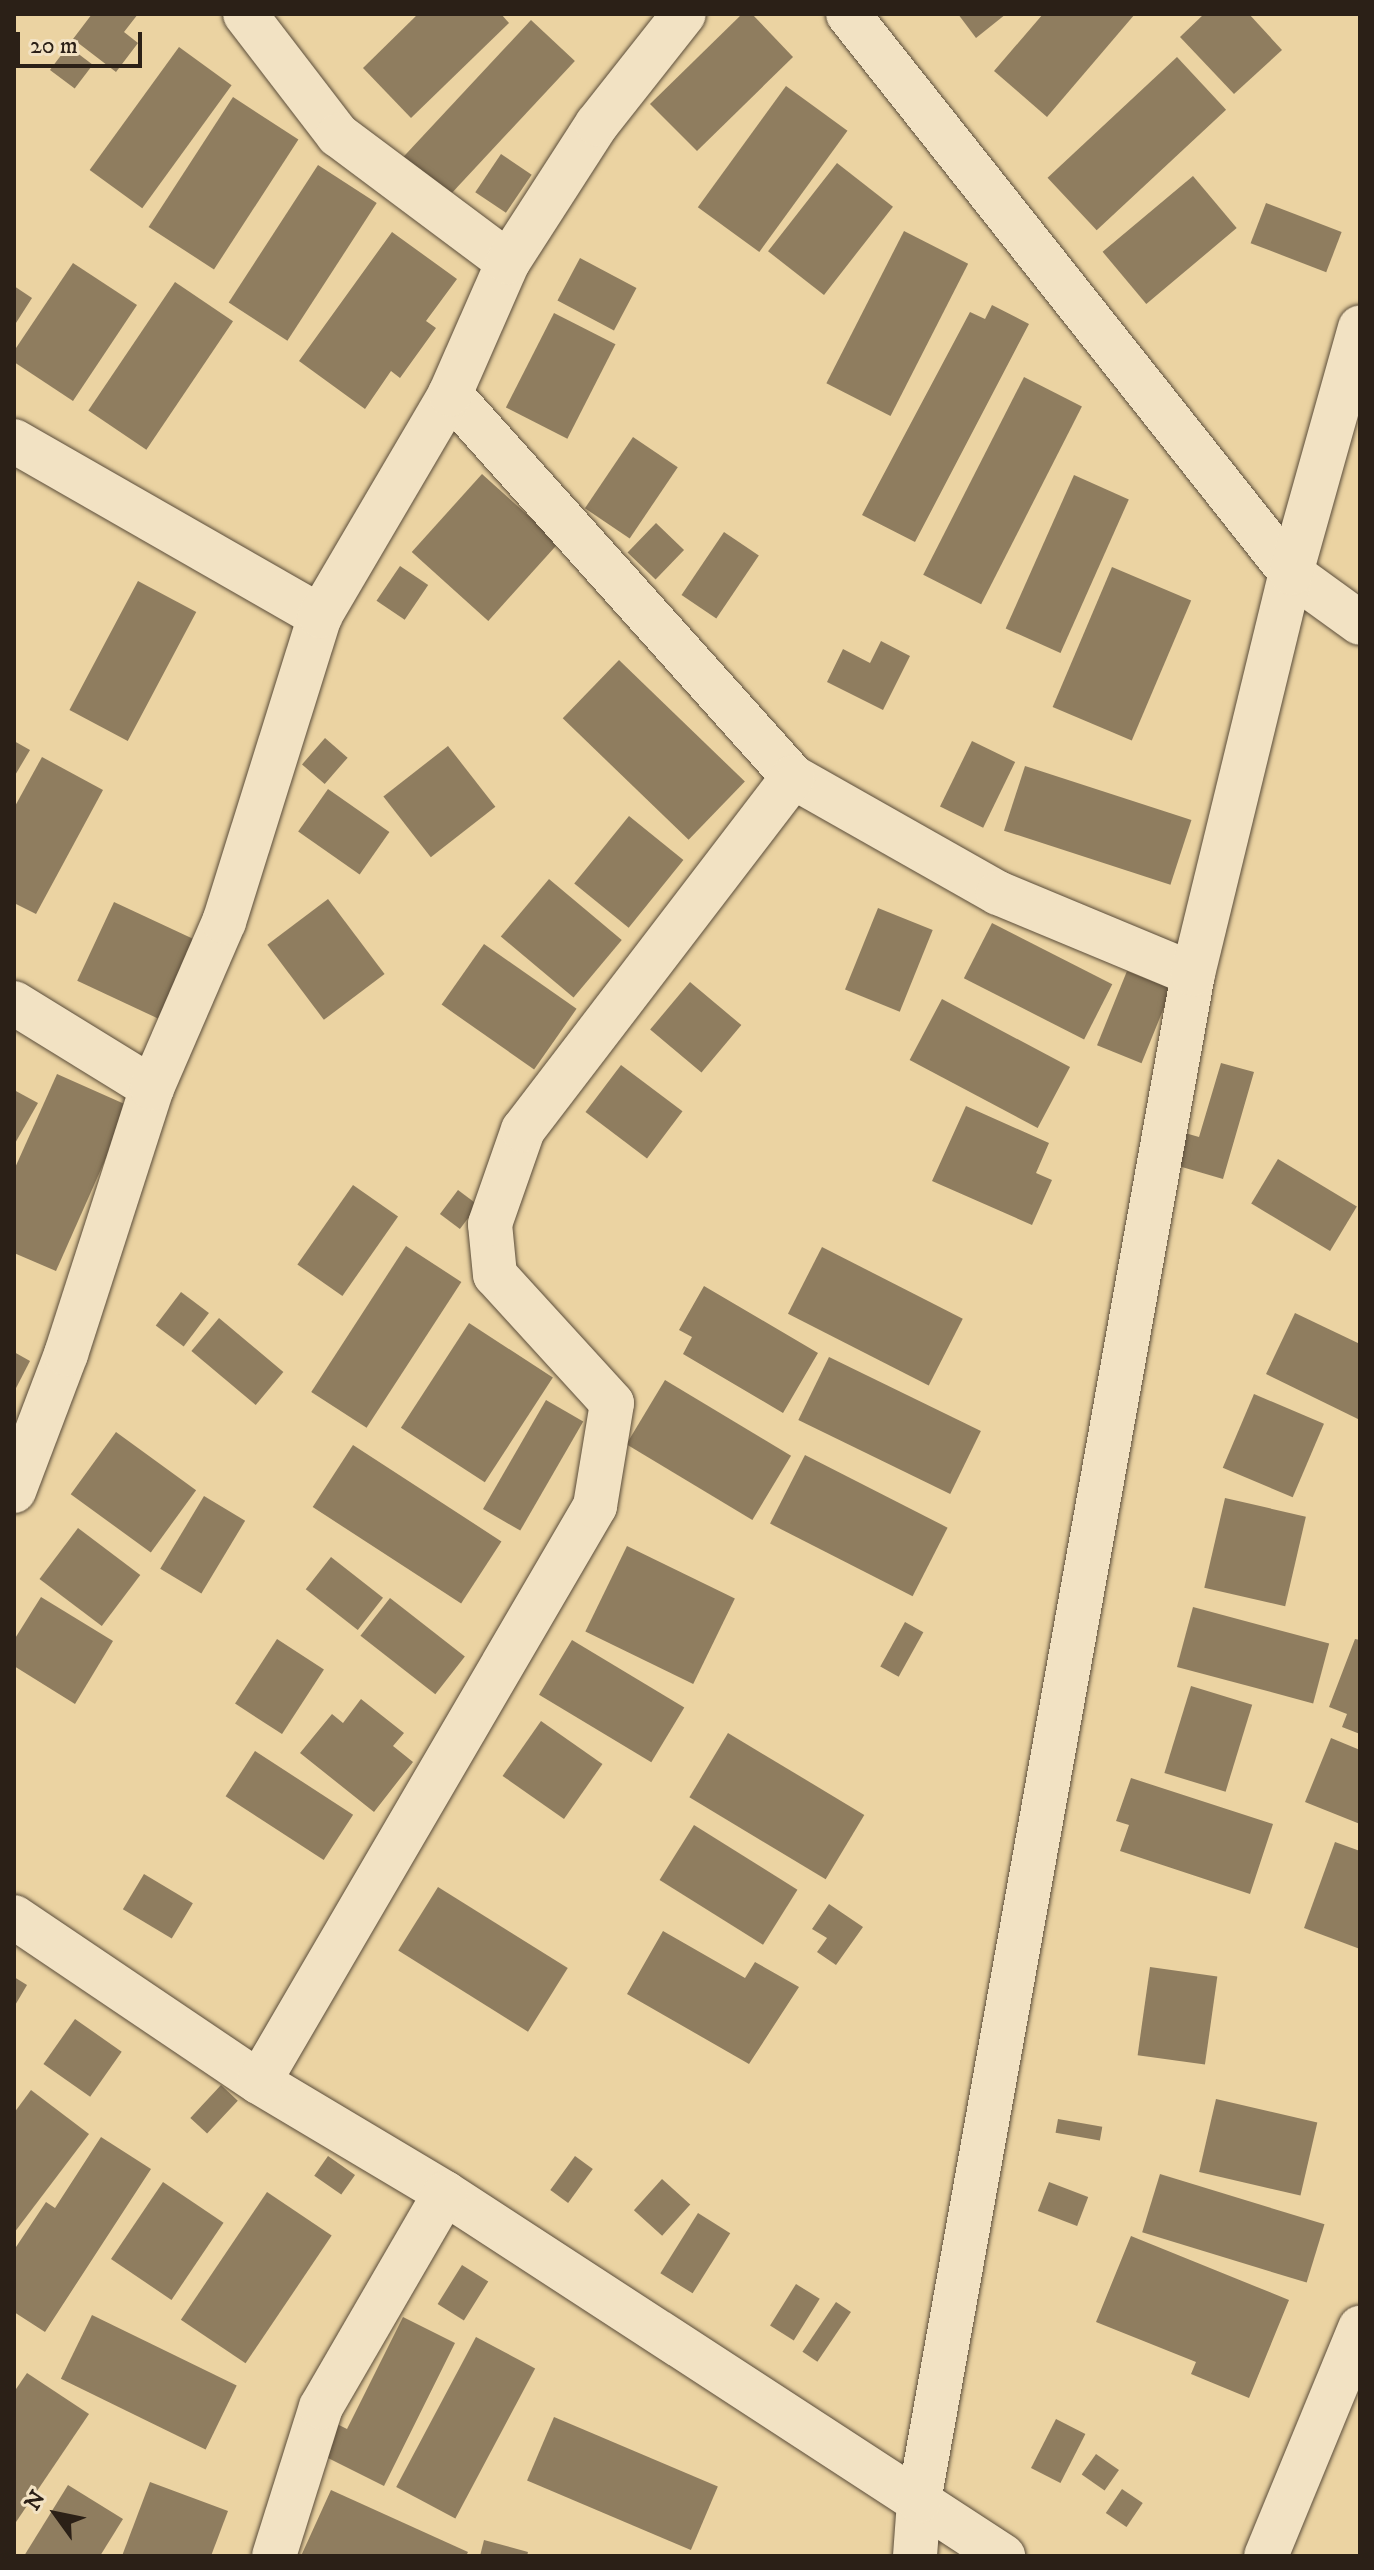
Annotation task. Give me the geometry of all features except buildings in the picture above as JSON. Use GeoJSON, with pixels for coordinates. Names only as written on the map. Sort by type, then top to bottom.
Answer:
{"type":"FeatureCollection","features":[{"type":"Feature","properties":{"kind":"street"},"geometry":{"type":"LineString","coordinates":[[245,14],[338,135],[508,262]]}},
{"type":"Feature","properties":{"kind":"street"},"geometry":{"type":"LineString","coordinates":[[14,1491],[66,1354],[152,1088],[224,922],[320,616],[450,394],[508,262],[597,124],[684,14]]}},
{"type":"Feature","properties":{"kind":"street"},"geometry":{"type":"LineString","coordinates":[[848,14],[1291,573],[1360,623]]}},
{"type":"Feature","properties":{"kind":"street"},"geometry":{"type":"LineString","coordinates":[[915,2556],[919,2501],[1193,974],[1291,573],[1360,328]]}},
{"type":"Feature","properties":{"kind":"street"},"geometry":{"type":"LineString","coordinates":[[450,394],[793,777],[998,893],[1193,974]]}},
{"type":"Feature","properties":{"kind":"street"},"geometry":{"type":"LineString","coordinates":[[14,441],[320,616]]}},
{"type":"Feature","properties":{"kind":"street"},"geometry":{"type":"LineString","coordinates":[[259,2082],[595,1506],[612,1403],[495,1275],[490,1224],[523,1130],[793,777]]}},
{"type":"Feature","properties":{"kind":"street"},"geometry":{"type":"LineString","coordinates":[[14,1003],[152,1088]]}},
{"type":"Feature","properties":{"kind":"street"},"geometry":{"type":"LineString","coordinates":[[14,1917],[259,2082],[445,2193],[1003,2556]]}},
{"type":"Feature","properties":{"kind":"street"},"geometry":{"type":"LineString","coordinates":[[274,2556],[321,2407],[445,2193]]}},
{"type":"Feature","properties":{"kind":"street"},"geometry":{"type":"LineString","coordinates":[[1266,2556],[1360,2328]]}}]}
